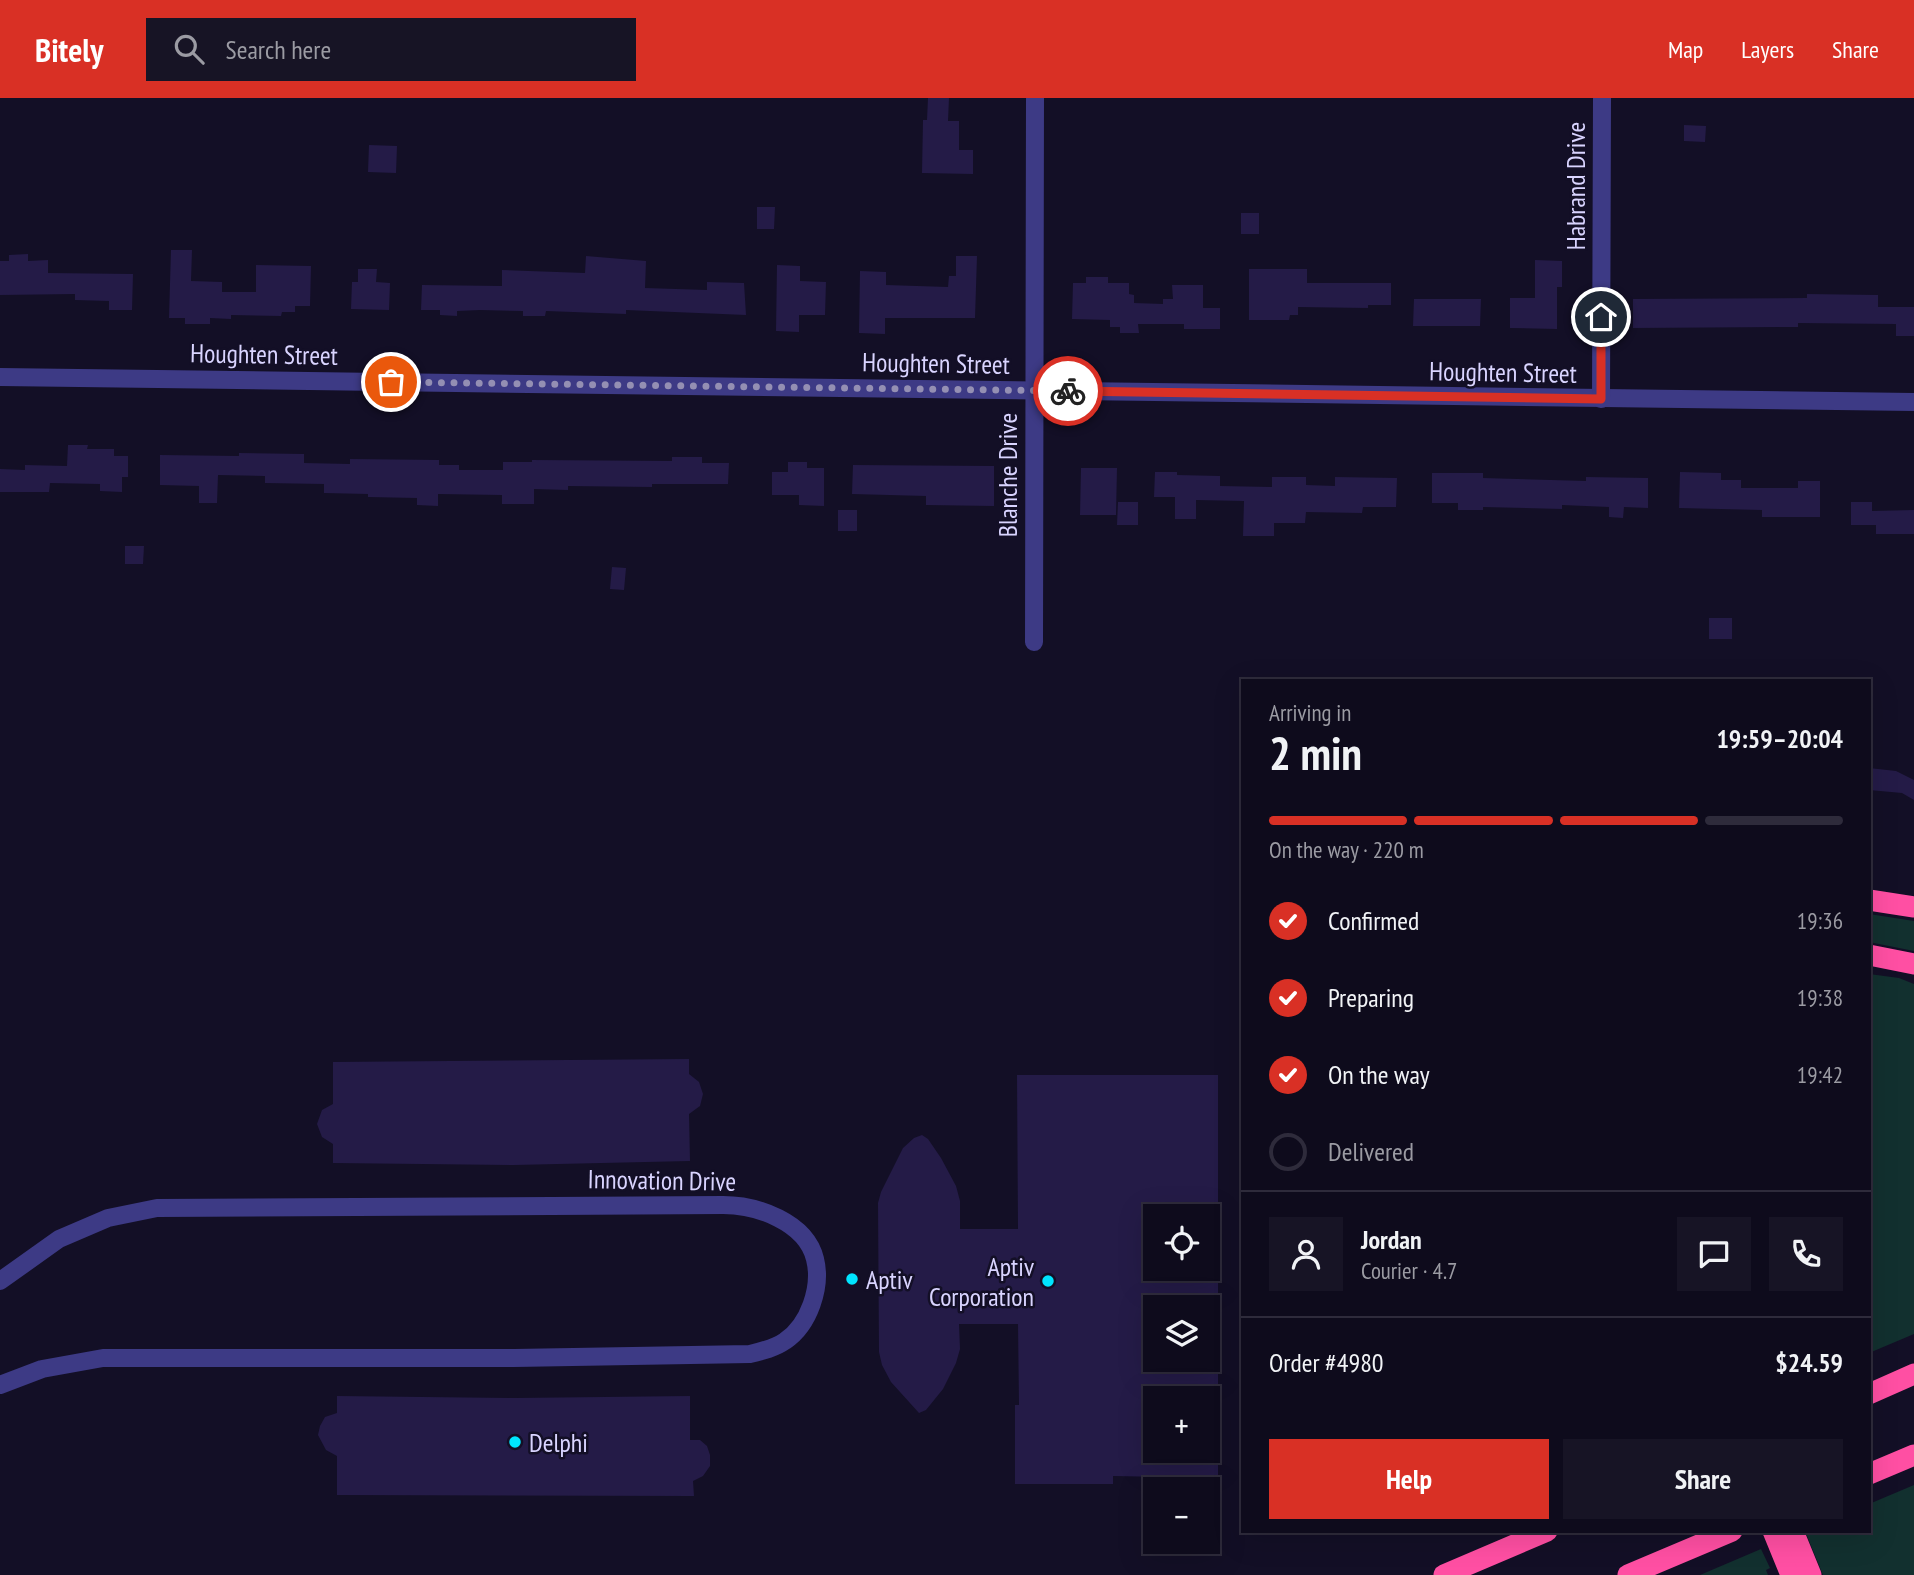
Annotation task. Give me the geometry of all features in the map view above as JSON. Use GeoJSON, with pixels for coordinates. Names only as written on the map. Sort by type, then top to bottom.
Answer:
{"type":"FeatureCollection","features":[{"type":"Feature","properties":{"kind":"highway"},"geometry":{"type":"LineString","coordinates":[[1871,900],[1914,906]]}},
{"type":"Feature","properties":{"kind":"highway"},"geometry":{"type":"LineString","coordinates":[[1871,955],[1914,964]]}},
{"type":"Feature","properties":{"kind":"highway"},"geometry":{"type":"LineString","coordinates":[[1871,1393],[1914,1374]]}},
{"type":"Feature","properties":{"kind":"highway"},"geometry":{"type":"LineString","coordinates":[[1871,1473],[1914,1455]]}},
{"type":"Feature","properties":{"kind":"highway"},"geometry":{"type":"LineString","coordinates":[[1444,1575],[1542,1533]]}},
{"type":"Feature","properties":{"kind":"highway"},"geometry":{"type":"LineString","coordinates":[[1628,1575],[1727,1533]]}},
{"type":"Feature","properties":{"kind":"highway"},"geometry":{"type":"LineString","coordinates":[[1774,1533],[1799,1572]]}},
{"type":"Feature","properties":{"kind":"highway"},"geometry":{"type":"LineString","coordinates":[[1793,1533],[1799,1572]]}},
{"type":"Feature","properties":{"kind":"street","name":"Blanche Drive"},"geometry":{"type":"LineString","coordinates":[[1034,642],[1035,98]]}},
{"type":"Feature","properties":{"kind":"street","name":"Habrand Drive"},"geometry":{"type":"LineString","coordinates":[[1601,399],[1602,98]]}},
{"type":"Feature","properties":{"kind":"street","name":"Houghten Street"},"geometry":{"type":"LineString","coordinates":[[0,377],[1914,402]]}},
{"type":"Feature","properties":{"kind":"street","name":"Innovation Drive"},"geometry":{"type":"LineString","coordinates":[[0,1280],[59,1239],[108,1218],[157,1208],[723,1205],[758,1209],[792,1227],[815,1257],[817,1278],[809,1311],[799,1328],[787,1340],[770,1349],[750,1354],[528,1358],[103,1358],[42,1369],[0,1385]]}},
{"type":"Feature","properties":{"kind":"green space"},"geometry":{"type":"Polygon","coordinates":[[[1871,914],[1914,921],[1914,951],[1871,942],[1871,914]]]}},
{"type":"Feature","properties":{"kind":"green space"},"geometry":{"type":"Polygon","coordinates":[[[1871,974],[1899,978],[1914,984],[1914,1334],[1871,1352],[1871,974]]]}},
{"type":"Feature","properties":{"kind":"green space"},"geometry":{"type":"Polygon","coordinates":[[[1914,1485],[1914,1575],[1823,1575],[1806,1533],[1871,1533],[1871,1503],[1914,1485]]]}},
{"type":"Feature","properties":{"kind":"green space"},"geometry":{"type":"Polygon","coordinates":[[[1761,1549],[1770,1568],[1766,1570],[1768,1575],[1700,1575],[1761,1549]]]}},
{"type":"Feature","properties":{"kind":"building"},"geometry":{"type":"Polygon","coordinates":[[[928,98],[949,98],[948,121],[959,121],[959,150],[973,150],[973,174],[922,173],[923,120],[927,120],[928,98]]]}},
{"type":"Feature","properties":{"kind":"building"},"geometry":{"type":"Polygon","coordinates":[[[1684,125],[1706,126],[1705,142],[1684,141],[1684,125]]]}},
{"type":"Feature","properties":{"kind":"building"},"geometry":{"type":"Polygon","coordinates":[[[369,145],[397,146],[396,173],[368,172],[369,145]]]}},
{"type":"Feature","properties":{"kind":"building"},"geometry":{"type":"Polygon","coordinates":[[[757,207],[775,207],[774,229],[757,229],[757,207]]]}},
{"type":"Feature","properties":{"kind":"building"},"geometry":{"type":"Polygon","coordinates":[[[1241,213],[1259,213],[1259,234],[1241,234],[1241,213]]]}},
{"type":"Feature","properties":{"kind":"building"},"geometry":{"type":"Polygon","coordinates":[[[171,250],[192,250],[191,281],[222,282],[222,292],[256,292],[256,265],[311,266],[310,306],[295,306],[295,312],[282,312],[281,316],[231,315],[231,319],[210,318],[210,324],[185,324],[185,318],[169,318],[171,250]]]}},
{"type":"Feature","properties":{"kind":"building"},"geometry":{"type":"Polygon","coordinates":[[[28,254],[28,261],[48,260],[48,273],[133,274],[132,310],[109,310],[109,301],[75,300],[75,294],[0,295],[0,261],[9,261],[9,255],[28,254]]]}},
{"type":"Feature","properties":{"kind":"building"},"geometry":{"type":"Polygon","coordinates":[[[586,256],[646,261],[645,288],[707,290],[707,282],[744,283],[746,315],[626,310],[626,314],[546,311],[545,316],[523,316],[523,311],[480,310],[457,311],[457,316],[440,315],[440,310],[421,310],[422,285],[502,286],[502,270],[585,273],[586,256]]]}},
{"type":"Feature","properties":{"kind":"building"},"geometry":{"type":"Polygon","coordinates":[[[956,256],[977,256],[975,318],[885,318],[885,334],[859,333],[860,271],[886,272],[886,285],[948,287],[949,276],[956,276],[956,256]]]}},
{"type":"Feature","properties":{"kind":"building"},"geometry":{"type":"Polygon","coordinates":[[[1535,260],[1562,261],[1562,287],[1557,287],[1557,329],[1510,328],[1510,298],[1535,298],[1535,260]]]}},
{"type":"Feature","properties":{"kind":"building"},"geometry":{"type":"Polygon","coordinates":[[[777,265],[800,266],[800,281],[826,282],[825,315],[799,315],[799,332],[776,331],[777,265]]]}},
{"type":"Feature","properties":{"kind":"building"},"geometry":{"type":"Polygon","coordinates":[[[358,269],[377,269],[376,282],[390,283],[389,310],[351,309],[352,282],[358,282],[358,269]]]}},
{"type":"Feature","properties":{"kind":"building"},"geometry":{"type":"Polygon","coordinates":[[[1249,269],[1307,269],[1307,283],[1391,283],[1391,305],[1368,305],[1368,308],[1298,307],[1298,315],[1290,315],[1289,320],[1249,320],[1249,269]]]}},
{"type":"Feature","properties":{"kind":"building"},"geometry":{"type":"Polygon","coordinates":[[[1086,277],[1108,277],[1108,283],[1129,283],[1129,294],[1134,295],[1134,303],[1163,304],[1163,299],[1173,299],[1172,285],[1203,285],[1203,308],[1220,308],[1220,329],[1184,329],[1184,324],[1138,324],[1139,333],[1120,333],[1120,327],[1110,327],[1110,320],[1072,319],[1073,283],[1086,283],[1086,277]]]}},
{"type":"Feature","properties":{"kind":"building"},"geometry":{"type":"Polygon","coordinates":[[[1807,294],[1878,295],[1878,307],[1914,307],[1914,336],[1896,336],[1896,324],[1798,323],[1798,327],[1633,328],[1633,299],[1807,298],[1807,294]]]}},
{"type":"Feature","properties":{"kind":"building"},"geometry":{"type":"Polygon","coordinates":[[[1414,299],[1481,299],[1480,326],[1413,326],[1414,299]]]}},
{"type":"Feature","properties":{"kind":"building"},"geometry":{"type":"Polygon","coordinates":[[[68,445],[88,445],[87,449],[114,449],[114,456],[128,456],[128,477],[122,477],[122,492],[100,491],[100,484],[50,483],[49,492],[0,492],[0,469],[25,470],[25,465],[67,466],[68,445]]]}},
{"type":"Feature","properties":{"kind":"building"},"geometry":{"type":"Polygon","coordinates":[[[239,453],[304,454],[304,463],[350,464],[350,459],[439,460],[439,465],[459,465],[459,470],[503,470],[503,462],[532,460],[672,461],[672,457],[702,457],[702,463],[729,463],[728,484],[568,486],[568,490],[534,489],[534,504],[502,504],[502,495],[438,494],[438,506],[417,505],[417,498],[324,493],[324,484],[265,483],[265,476],[218,475],[217,503],[199,503],[199,486],[160,485],[160,455],[239,456],[239,453]]]}},
{"type":"Feature","properties":{"kind":"building"},"geometry":{"type":"Polygon","coordinates":[[[788,462],[807,462],[807,468],[824,468],[824,506],[799,505],[799,495],[772,495],[772,472],[788,472],[788,462]]]}},
{"type":"Feature","properties":{"kind":"building"},"geometry":{"type":"Polygon","coordinates":[[[853,465],[994,466],[994,506],[926,505],[926,496],[852,494],[853,465]]]}},
{"type":"Feature","properties":{"kind":"building"},"geometry":{"type":"Polygon","coordinates":[[[1081,468],[1117,468],[1116,515],[1080,515],[1081,468]]]}},
{"type":"Feature","properties":{"kind":"building"},"geometry":{"type":"Polygon","coordinates":[[[1155,472],[1220,476],[1220,486],[1272,487],[1272,477],[1306,477],[1306,485],[1335,486],[1335,477],[1397,478],[1396,507],[1363,507],[1362,513],[1306,512],[1305,523],[1274,523],[1274,536],[1243,536],[1244,501],[1196,500],[1196,519],[1175,519],[1175,497],[1154,497],[1155,472]]]}},
{"type":"Feature","properties":{"kind":"building"},"geometry":{"type":"Polygon","coordinates":[[[1680,472],[1721,473],[1721,480],[1741,480],[1741,488],[1798,488],[1798,481],[1820,481],[1820,517],[1762,517],[1762,510],[1679,508],[1680,472]]]}},
{"type":"Feature","properties":{"kind":"building"},"geometry":{"type":"Polygon","coordinates":[[[1432,473],[1483,473],[1483,478],[1586,481],[1586,477],[1648,478],[1648,508],[1624,507],[1623,518],[1609,517],[1609,507],[1562,505],[1562,509],[1483,507],[1483,510],[1458,510],[1458,503],[1432,503],[1432,473]]]}},
{"type":"Feature","properties":{"kind":"building"},"geometry":{"type":"Polygon","coordinates":[[[1118,502],[1138,502],[1138,525],[1117,525],[1118,502]]]}},
{"type":"Feature","properties":{"kind":"building"},"geometry":{"type":"Polygon","coordinates":[[[1851,502],[1872,502],[1872,511],[1914,510],[1914,534],[1876,534],[1876,525],[1851,525],[1851,502]]]}},
{"type":"Feature","properties":{"kind":"building"},"geometry":{"type":"Polygon","coordinates":[[[838,510],[857,510],[857,531],[838,531],[838,510]]]}},
{"type":"Feature","properties":{"kind":"building"},"geometry":{"type":"Polygon","coordinates":[[[125,546],[144,546],[143,564],[125,564],[125,546]]]}},
{"type":"Feature","properties":{"kind":"building"},"geometry":{"type":"Polygon","coordinates":[[[612,567],[626,568],[624,590],[610,589],[612,567]]]}},
{"type":"Feature","properties":{"kind":"building"},"geometry":{"type":"Polygon","coordinates":[[[1709,618],[1732,618],[1732,639],[1709,639],[1709,618]]]}},
{"type":"Feature","properties":{"kind":"building"},"geometry":{"type":"Polygon","coordinates":[[[1871,768],[1896,771],[1914,780],[1914,800],[1902,793],[1871,790],[1871,768]]]}},
{"type":"Feature","properties":{"kind":"building"},"geometry":{"type":"Polygon","coordinates":[[[689,1059],[689,1074],[699,1082],[703,1094],[700,1106],[689,1114],[690,1161],[514,1165],[333,1163],[333,1144],[322,1137],[317,1124],[322,1110],[333,1104],[333,1062],[689,1059]]]}},
{"type":"Feature","properties":{"kind":"building","name":"Aptiv Corporation"},"geometry":{"type":"Polygon","coordinates":[[[1017,1075],[1218,1075],[1218,1204],[1143,1204],[1143,1281],[1218,1281],[1218,1295],[1143,1295],[1143,1372],[1218,1372],[1218,1386],[1143,1386],[1143,1463],[1218,1463],[1218,1477],[1113,1476],[1113,1484],[1015,1484],[1015,1405],[1019,1405],[1018,1324],[959,1324],[960,1349],[956,1363],[943,1389],[926,1410],[919,1413],[891,1382],[879,1352],[878,1203],[903,1148],[922,1135],[928,1139],[956,1186],[960,1201],[960,1229],[1018,1229],[1017,1075]]]}},
{"type":"Feature","properties":{"kind":"building"},"geometry":{"type":"Polygon","coordinates":[[[337,1396],[690,1396],[690,1440],[700,1440],[707,1446],[710,1466],[703,1476],[693,1481],[694,1496],[337,1495],[337,1456],[326,1450],[318,1435],[325,1417],[337,1413],[337,1396]]]}},
{"type":"Feature","properties":{"kind":"way so far"},"geometry":{"type":"LineString","coordinates":[[391,382],[1068,391]]}},
{"type":"Feature","properties":{"kind":"place","name":"Aptiv"},"geometry":{"type":"Point","coordinates":[852,1279]}},
{"type":"Feature","properties":{"kind":"place","name":"Aptiv Corporation"},"geometry":{"type":"Point","coordinates":[1048,1281]}},
{"type":"Feature","properties":{"kind":"place","name":"Delphi"},"geometry":{"type":"Point","coordinates":[515,1442]}},
{"type":"Feature","properties":{"kind":"route"},"geometry":{"type":"LineString","coordinates":[[1068,391],[1601,399],[1601,317]]}}]}
